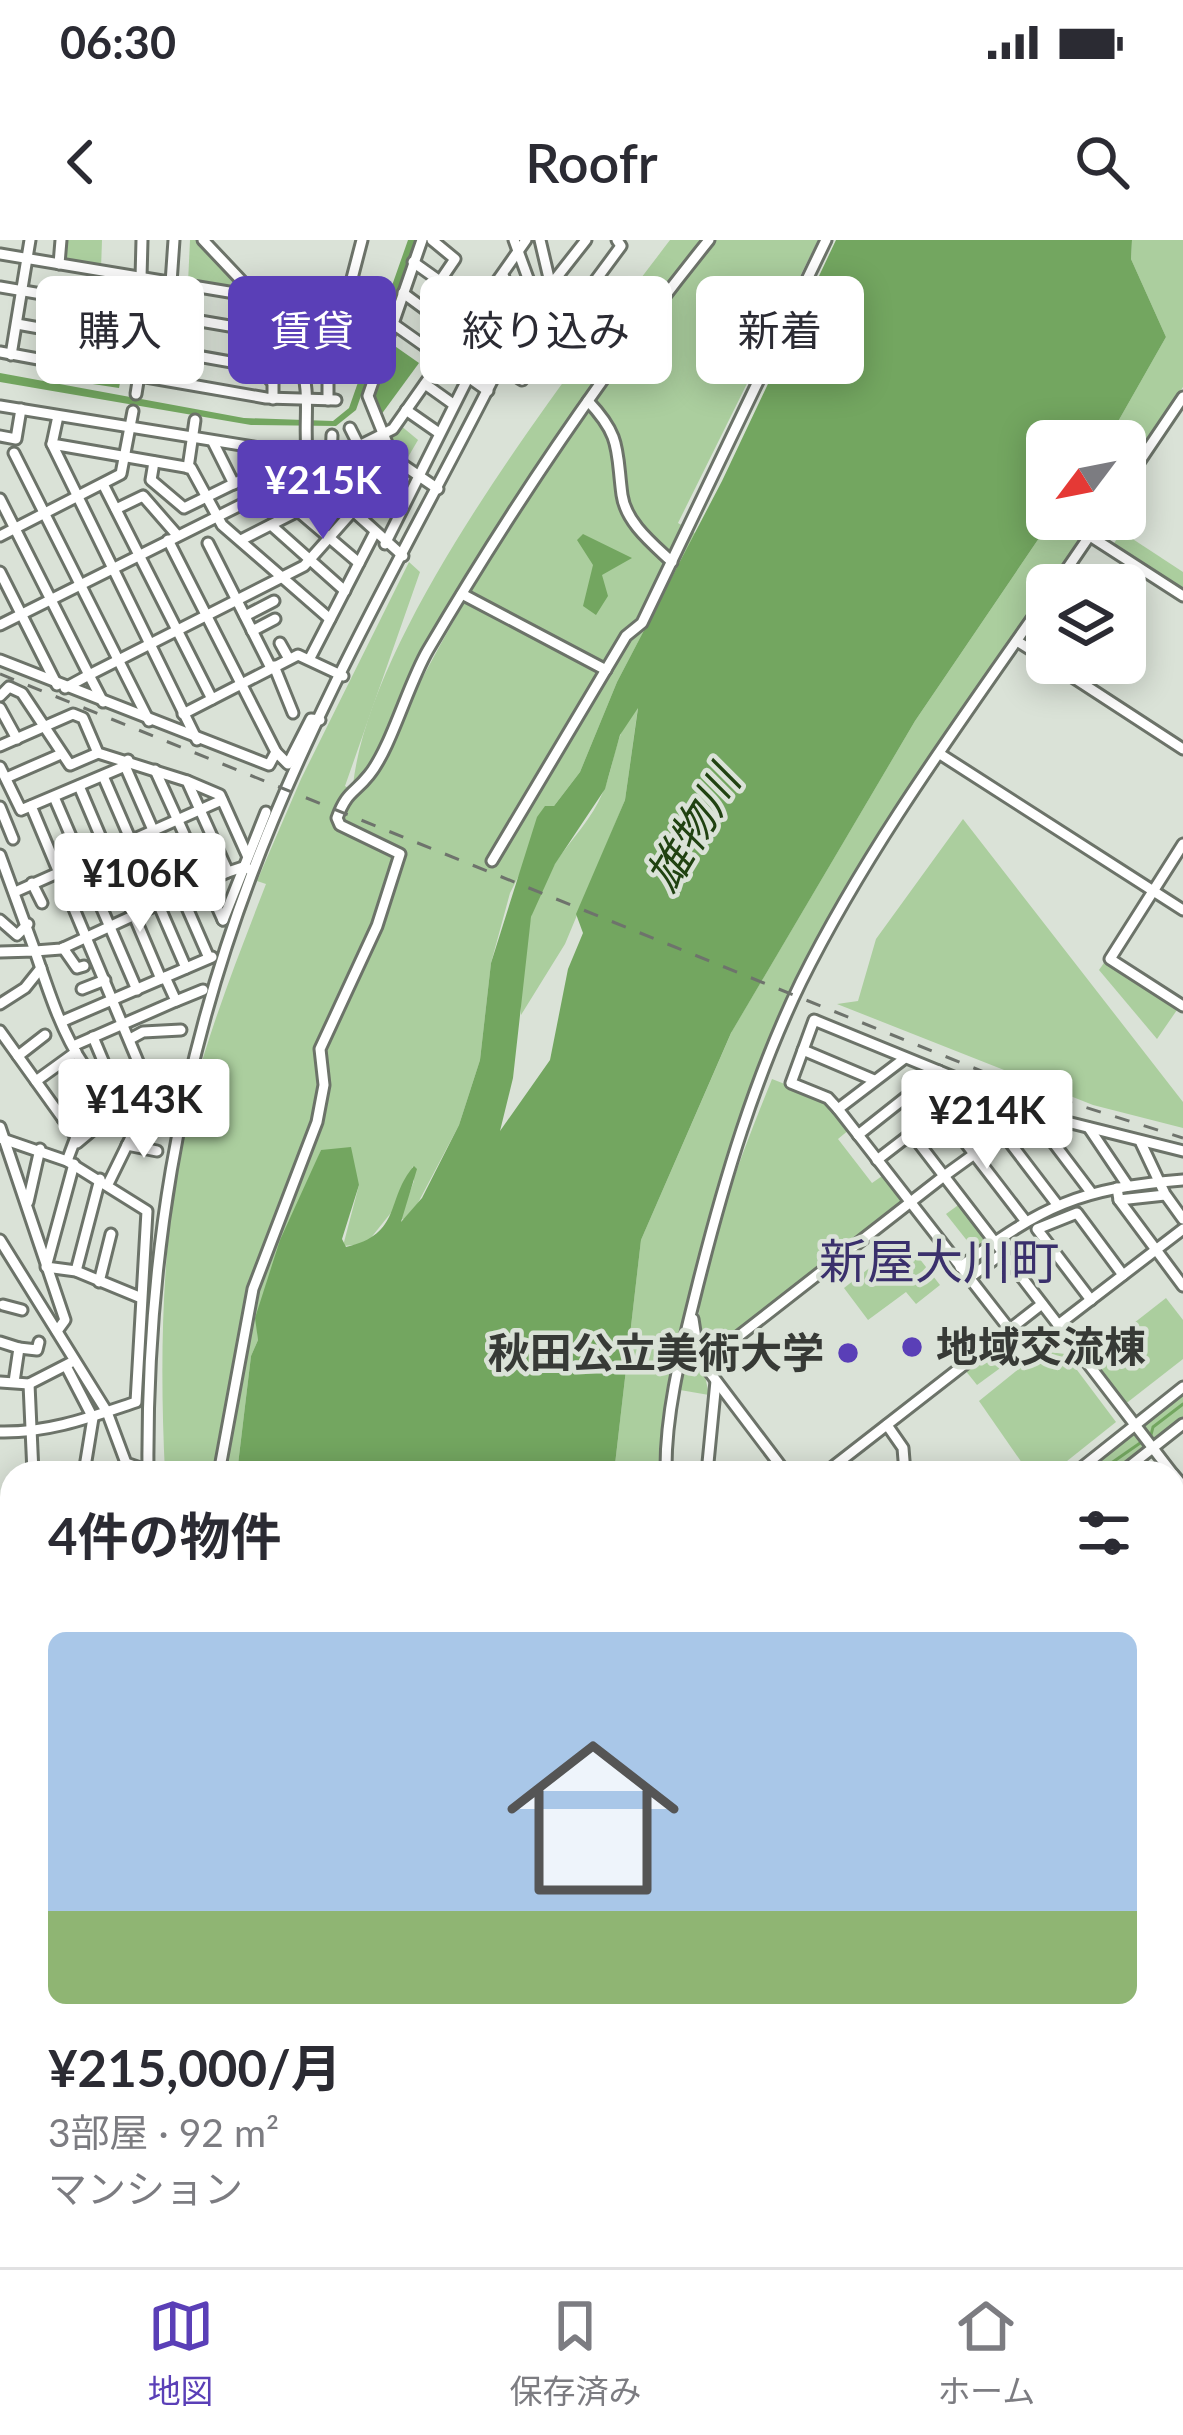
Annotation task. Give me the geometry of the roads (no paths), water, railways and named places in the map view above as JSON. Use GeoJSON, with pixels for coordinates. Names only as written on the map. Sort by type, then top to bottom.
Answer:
{"type":"FeatureCollection","features":[{"type":"Feature","properties":{"kind":"street"},"geometry":{"type":"LineString","coordinates":[[30,240],[18,323],[6,354],[36,359]]}},
{"type":"Feature","properties":{"kind":"street"},"geometry":{"type":"LineString","coordinates":[[59,264],[61,240]]}},
{"type":"Feature","properties":{"kind":"street"},"geometry":{"type":"LineString","coordinates":[[141,276],[142,240]]}},
{"type":"Feature","properties":{"kind":"street"},"geometry":{"type":"LineString","coordinates":[[172,276],[174,240]]}},
{"type":"Feature","properties":{"kind":"street"},"geometry":{"type":"LineString","coordinates":[[202,240],[234,276]]}},
{"type":"Feature","properties":{"kind":"street"},"geometry":{"type":"LineString","coordinates":[[353,276],[362,240]]}},
{"type":"Feature","properties":{"kind":"street"},"geometry":{"type":"LineString","coordinates":[[396,311],[422,240]]}},
{"type":"Feature","properties":{"kind":"street"},"geometry":{"type":"LineString","coordinates":[[432,240],[454,259],[443,276]]}},
{"type":"Feature","properties":{"kind":"street"},"geometry":{"type":"LineString","coordinates":[[541,240],[551,276]]}},
{"type":"Feature","properties":{"kind":"street"},"geometry":{"type":"LineString","coordinates":[[558,276],[586,240]]}},
{"type":"Feature","properties":{"kind":"street"},"geometry":{"type":"LineString","coordinates":[[598,276],[621,246],[617,240]]}},
{"type":"Feature","properties":{"kind":"street"},"geometry":{"type":"LineString","coordinates":[[222,1461],[253,1289],[317,1123],[324,1085],[320,1049],[377,926],[400,854],[340,825],[337,818],[348,791],[369,776],[425,655],[462,595],[588,401],[709,240]]}},
{"type":"Feature","properties":{"kind":"street"},"geometry":{"type":"LineString","coordinates":[[492,861],[626,636],[642,622],[826,240]]}},
{"type":"Feature","properties":{"kind":"street"},"geometry":{"type":"LineString","coordinates":[[503,275],[520,243]]}},
{"type":"Feature","properties":{"kind":"street"},"geometry":{"type":"LineString","coordinates":[[520,243],[526,276]]}},
{"type":"Feature","properties":{"kind":"street"},"geometry":{"type":"LineString","coordinates":[[0,254],[129,276]]}},
{"type":"Feature","properties":{"kind":"street"},"geometry":{"type":"LineString","coordinates":[[413,262],[433,276]]}},
{"type":"Feature","properties":{"kind":"street"},"geometry":{"type":"LineString","coordinates":[[0,287],[36,293]]}},
{"type":"Feature","properties":{"kind":"street"},"geometry":{"type":"LineString","coordinates":[[403,293],[420,306]]}},
{"type":"Feature","properties":{"kind":"street"},"geometry":{"type":"LineString","coordinates":[[0,319],[36,327]]}},
{"type":"Feature","properties":{"kind":"street"},"geometry":{"type":"LineString","coordinates":[[396,325],[420,343]]}},
{"type":"Feature","properties":{"kind":"street"},"geometry":{"type":"LineString","coordinates":[[204,357],[259,367],[273,382],[273,399]]}},
{"type":"Feature","properties":{"kind":"street"},"geometry":{"type":"LineString","coordinates":[[136,394],[138,384]]}},
{"type":"Feature","properties":{"kind":"street"},"geometry":{"type":"LineString","coordinates":[[186,384],[273,399],[332,400],[329,384]]}},
{"type":"Feature","properties":{"kind":"street"},"geometry":{"type":"LineString","coordinates":[[303,384],[309,470],[403,556]]}},
{"type":"Feature","properties":{"kind":"street"},"geometry":{"type":"LineString","coordinates":[[372,384],[368,396],[393,458],[438,489]]}},
{"type":"Feature","properties":{"kind":"street"},"geometry":{"type":"LineString","coordinates":[[0,625],[392,429],[425,384],[453,404]]}},
{"type":"Feature","properties":{"kind":"street"},"geometry":{"type":"LineString","coordinates":[[385,544],[463,384]]}},
{"type":"Feature","properties":{"kind":"street"},"geometry":{"type":"LineString","coordinates":[[478,384],[488,391]]}},
{"type":"Feature","properties":{"kind":"street"},"geometry":{"type":"LineString","coordinates":[[155,770],[223,920],[491,384]]}},
{"type":"Feature","properties":{"kind":"street"},"geometry":{"type":"LineString","coordinates":[[1146,452],[1183,397]]}},
{"type":"Feature","properties":{"kind":"street"},"geometry":{"type":"LineString","coordinates":[[588,401],[609,423],[623,460],[622,498],[639,531],[672,562]]}},
{"type":"Feature","properties":{"kind":"street"},"geometry":{"type":"LineString","coordinates":[[0,406],[266,449],[298,511],[359,562]]}},
{"type":"Feature","properties":{"kind":"street"},"geometry":{"type":"LineString","coordinates":[[0,436],[16,439],[21,410]]}},
{"type":"Feature","properties":{"kind":"street"},"geometry":{"type":"LineString","coordinates":[[406,410],[439,433]]}},
{"type":"Feature","properties":{"kind":"street"},"geometry":{"type":"LineString","coordinates":[[0,536],[121,474],[133,411]]}},
{"type":"Feature","properties":{"kind":"street"},"geometry":{"type":"LineString","coordinates":[[58,416],[52,444],[74,498],[197,740]]}},
{"type":"Feature","properties":{"kind":"street"},"geometry":{"type":"LineString","coordinates":[[195,420],[188,468],[217,515],[330,620]]}},
{"type":"Feature","properties":{"kind":"street"},"geometry":{"type":"LineString","coordinates":[[350,428],[358,446]]}},
{"type":"Feature","properties":{"kind":"street"},"geometry":{"type":"LineString","coordinates":[[331,460],[332,435]]}},
{"type":"Feature","properties":{"kind":"street"},"geometry":{"type":"LineString","coordinates":[[213,442],[234,484]]}},
{"type":"Feature","properties":{"kind":"street"},"geometry":{"type":"LineString","coordinates":[[52,444],[188,468]]}},
{"type":"Feature","properties":{"kind":"street"},"geometry":{"type":"LineString","coordinates":[[14,453],[154,724]]}},
{"type":"Feature","properties":{"kind":"street"},"geometry":{"type":"LineString","coordinates":[[342,505],[393,458]]}},
{"type":"Feature","properties":{"kind":"street"},"geometry":{"type":"LineString","coordinates":[[154,462],[151,480],[179,507],[274,464]]}},
{"type":"Feature","properties":{"kind":"street"},"geometry":{"type":"LineString","coordinates":[[370,480],[401,509]]}},
{"type":"Feature","properties":{"kind":"street"},"geometry":{"type":"LineString","coordinates":[[103,484],[212,699]]}},
{"type":"Feature","properties":{"kind":"street"},"geometry":{"type":"LineString","coordinates":[[116,509],[143,496],[173,537],[241,684],[276,752],[288,764],[311,719],[320,720]]}},
{"type":"Feature","properties":{"kind":"street"},"geometry":{"type":"LineString","coordinates":[[0,499],[103,702]]}},
{"type":"Feature","properties":{"kind":"street"},"geometry":{"type":"LineString","coordinates":[[241,540],[298,511]]}},
{"type":"Feature","properties":{"kind":"street"},"geometry":{"type":"LineString","coordinates":[[61,686],[178,631],[310,560],[351,513]]}},
{"type":"Feature","properties":{"kind":"street"},"geometry":{"type":"LineString","coordinates":[[271,525],[345,591]]}},
{"type":"Feature","properties":{"kind":"street"},"geometry":{"type":"LineString","coordinates":[[310,658],[374,534]]}},
{"type":"Feature","properties":{"kind":"street"},"geometry":{"type":"LineString","coordinates":[[1096,540],[1183,596]]}},
{"type":"Feature","properties":{"kind":"street"},"geometry":{"type":"LineString","coordinates":[[208,543],[293,713]]}},
{"type":"Feature","properties":{"kind":"street"},"geometry":{"type":"LineString","coordinates":[[0,572],[61,686]]}},
{"type":"Feature","properties":{"kind":"street"},"geometry":{"type":"LineString","coordinates":[[462,595],[606,670]]}},
{"type":"Feature","properties":{"kind":"street"},"geometry":{"type":"LineString","coordinates":[[244,616],[274,601]]}},
{"type":"Feature","properties":{"kind":"street"},"geometry":{"type":"LineString","coordinates":[[252,631],[275,620]]}},
{"type":"Feature","properties":{"kind":"street"},"geometry":{"type":"LineString","coordinates":[[667,1461],[674,1393],[692,1307],[741,1129],[801,982],[940,754],[1026,628]]}},
{"type":"Feature","properties":{"kind":"street"},"geometry":{"type":"LineString","coordinates":[[1017,641],[1026,647]]}},
{"type":"Feature","properties":{"kind":"street"},"geometry":{"type":"LineString","coordinates":[[280,643],[289,659]]}},
{"type":"Feature","properties":{"kind":"street"},"geometry":{"type":"LineString","coordinates":[[0,646],[4,662],[260,765],[269,766],[276,752]]}},
{"type":"Feature","properties":{"kind":"street"},"geometry":{"type":"LineString","coordinates":[[154,724],[289,659],[310,658],[343,676]]}},
{"type":"Feature","properties":{"kind":"street"},"geometry":{"type":"LineString","coordinates":[[1083,684],[1183,748]]}},
{"type":"Feature","properties":{"kind":"street"},"geometry":{"type":"LineString","coordinates":[[0,696],[9,687],[22,693],[70,765],[98,753],[187,781],[222,800],[248,864]]}},
{"type":"Feature","properties":{"kind":"street"},"geometry":{"type":"LineString","coordinates":[[0,708],[16,739]]}},
{"type":"Feature","properties":{"kind":"street"},"geometry":{"type":"LineString","coordinates":[[0,746],[73,714],[83,718],[98,753]]}},
{"type":"Feature","properties":{"kind":"street"},"geometry":{"type":"LineString","coordinates":[[6,778],[61,754]]}},
{"type":"Feature","properties":{"kind":"street"},"geometry":{"type":"LineString","coordinates":[[940,754],[1183,910]]}},
{"type":"Feature","properties":{"kind":"street"},"geometry":{"type":"LineString","coordinates":[[14,839],[2,812],[26,808],[126,763]]}},
{"type":"Feature","properties":{"kind":"street"},"geometry":{"type":"LineString","coordinates":[[63,1022],[211,957],[126,763]]}},
{"type":"Feature","properties":{"kind":"street"},"geometry":{"type":"LineString","coordinates":[[0,766],[58,871],[144,1076],[159,1080],[143,1119],[104,1181],[76,1271]]}},
{"type":"Feature","properties":{"kind":"street"},"geometry":{"type":"LineString","coordinates":[[103,776],[186,968]]}},
{"type":"Feature","properties":{"kind":"street"},"geometry":{"type":"LineString","coordinates":[[187,781],[228,872]]}},
{"type":"Feature","properties":{"kind":"street"},"geometry":{"type":"LineString","coordinates":[[80,786],[133,914],[176,1001]]}},
{"type":"Feature","properties":{"kind":"street"},"geometry":{"type":"LineString","coordinates":[[55,796],[136,990]]}},
{"type":"Feature","properties":{"kind":"street"},"geometry":{"type":"LineString","coordinates":[[175,1129],[143,1119],[103,1094],[75,1049],[40,968],[28,923],[12,897],[81,860],[222,800]]}},
{"type":"Feature","properties":{"kind":"street"},"geometry":{"type":"LineString","coordinates":[[150,1461],[155,1265],[175,1129],[266,812]]}},
{"type":"Feature","properties":{"kind":"street"},"geometry":{"type":"LineString","coordinates":[[1183,844],[1110,959],[1183,1006]]}},
{"type":"Feature","properties":{"kind":"street"},"geometry":{"type":"LineString","coordinates":[[0,855],[15,892]]}},
{"type":"Feature","properties":{"kind":"street"},"geometry":{"type":"LineString","coordinates":[[0,952],[63,948],[85,934],[248,864]]}},
{"type":"Feature","properties":{"kind":"street"},"geometry":{"type":"LineString","coordinates":[[32,883],[42,903]]}},
{"type":"Feature","properties":{"kind":"street"},"geometry":{"type":"LineString","coordinates":[[0,920],[17,935],[28,923]]}},
{"type":"Feature","properties":{"kind":"street"},"geometry":{"type":"LineString","coordinates":[[63,948],[77,968],[83,965]]}},
{"type":"Feature","properties":{"kind":"street"},"geometry":{"type":"LineString","coordinates":[[0,1004],[25,988],[40,968]]}},
{"type":"Feature","properties":{"kind":"street"},"geometry":{"type":"LineString","coordinates":[[82,989],[105,980]]}},
{"type":"Feature","properties":{"kind":"street"},"geometry":{"type":"LineString","coordinates":[[36,1081],[93,1037],[202,990]]}},
{"type":"Feature","properties":{"kind":"street"},"geometry":{"type":"LineString","coordinates":[[1010,1330],[838,1109],[828,1098],[791,1083],[814,1021],[969,1089],[1056,1203]]}},
{"type":"Feature","properties":{"kind":"street"},"geometry":{"type":"LineString","coordinates":[[130,1039],[143,1032],[181,1030]]}},
{"type":"Feature","properties":{"kind":"street"},"geometry":{"type":"LineString","coordinates":[[0,1031],[77,1143]]}},
{"type":"Feature","properties":{"kind":"street"},"geometry":{"type":"LineString","coordinates":[[18,1055],[45,1035]]}},
{"type":"Feature","properties":{"kind":"street"},"geometry":{"type":"LineString","coordinates":[[93,1037],[106,1068]]}},
{"type":"Feature","properties":{"kind":"street"},"geometry":{"type":"LineString","coordinates":[[803,1050],[874,1080]]}},
{"type":"Feature","properties":{"kind":"street"},"geometry":{"type":"LineString","coordinates":[[838,1109],[905,1058]]}},
{"type":"Feature","properties":{"kind":"street"},"geometry":{"type":"LineString","coordinates":[[858,1135],[939,1072]]}},
{"type":"Feature","properties":{"kind":"street"},"geometry":{"type":"LineString","coordinates":[[877,1160],[969,1089]]}},
{"type":"Feature","properties":{"kind":"street"},"geometry":{"type":"LineString","coordinates":[[63,1119],[103,1094]]}},
{"type":"Feature","properties":{"kind":"street"},"geometry":{"type":"LineString","coordinates":[[46,1267],[77,1143],[120,1107]]}},
{"type":"Feature","properties":{"kind":"street"},"geometry":{"type":"LineString","coordinates":[[941,1111],[1024,1219]]}},
{"type":"Feature","properties":{"kind":"street"},"geometry":{"type":"LineString","coordinates":[[703,1364],[1031,1113],[1183,1151]]}},
{"type":"Feature","properties":{"kind":"street"},"geometry":{"type":"LineString","coordinates":[[1031,1113],[1090,1191]]}},
{"type":"Feature","properties":{"kind":"street"},"geometry":{"type":"LineString","coordinates":[[1089,1128],[1155,1250],[1183,1286]]}},
{"type":"Feature","properties":{"kind":"street"},"geometry":{"type":"LineString","coordinates":[[911,1133],[1163,1461]]}},
{"type":"Feature","properties":{"kind":"street"},"geometry":{"type":"LineString","coordinates":[[0,1432],[31,1432],[136,1402],[147,1211],[70,1162],[1,1134]]}},
{"type":"Feature","properties":{"kind":"street"},"geometry":{"type":"LineString","coordinates":[[1,1134],[64,1320],[57,1331]]}},
{"type":"Feature","properties":{"kind":"street"},"geometry":{"type":"LineString","coordinates":[[1142,1143],[1166,1196],[1183,1219]]}},
{"type":"Feature","properties":{"kind":"street"},"geometry":{"type":"LineString","coordinates":[[127,1145],[158,1151]]}},
{"type":"Feature","properties":{"kind":"street"},"geometry":{"type":"LineString","coordinates":[[27,1208],[40,1149]]}},
{"type":"Feature","properties":{"kind":"street"},"geometry":{"type":"LineString","coordinates":[[1121,1191],[1183,1180]]}},
{"type":"Feature","properties":{"kind":"street"},"geometry":{"type":"LineString","coordinates":[[960,1267],[1024,1219],[1090,1191],[1166,1196]]}},
{"type":"Feature","properties":{"kind":"street"},"geometry":{"type":"LineString","coordinates":[[1091,1300],[1037,1229],[1077,1213],[1123,1275]]}},
{"type":"Feature","properties":{"kind":"street"},"geometry":{"type":"LineString","coordinates":[[1058,1325],[1183,1229]]}},
{"type":"Feature","properties":{"kind":"street"},"geometry":{"type":"LineString","coordinates":[[99,1282],[112,1234]]}},
{"type":"Feature","properties":{"kind":"street"},"geometry":{"type":"LineString","coordinates":[[0,1240],[57,1331],[93,1418],[86,1461]]}},
{"type":"Feature","properties":{"kind":"street"},"geometry":{"type":"LineString","coordinates":[[969,1278],[1003,1253]]}},
{"type":"Feature","properties":{"kind":"street"},"geometry":{"type":"LineString","coordinates":[[46,1267],[76,1271],[139,1297]]}},
{"type":"Feature","properties":{"kind":"street"},"geometry":{"type":"LineString","coordinates":[[840,1461],[1042,1304]]}},
{"type":"Feature","properties":{"kind":"street"},"geometry":{"type":"LineString","coordinates":[[692,1307],[694,1350],[777,1461]]}},
{"type":"Feature","properties":{"kind":"street"},"geometry":{"type":"LineString","coordinates":[[1,1309],[22,1310]]}},
{"type":"Feature","properties":{"kind":"street"},"geometry":{"type":"LineString","coordinates":[[0,1342],[37,1350],[39,1342]]}},
{"type":"Feature","properties":{"kind":"street"},"geometry":{"type":"LineString","coordinates":[[14,1382],[20,1348]]}},
{"type":"Feature","properties":{"kind":"street"},"geometry":{"type":"LineString","coordinates":[[71,1363],[107,1412],[122,1461]]}},
{"type":"Feature","properties":{"kind":"street"},"geometry":{"type":"LineString","coordinates":[[0,1382],[29,1384],[71,1363]]}},
{"type":"Feature","properties":{"kind":"street"},"geometry":{"type":"LineString","coordinates":[[708,1461],[716,1381]]}},
{"type":"Feature","properties":{"kind":"street"},"geometry":{"type":"LineString","coordinates":[[29,1384],[32,1461]]}},
{"type":"Feature","properties":{"kind":"street"},"geometry":{"type":"LineString","coordinates":[[1092,1461],[1183,1387]]}},
{"type":"Feature","properties":{"kind":"street"},"geometry":{"type":"LineString","coordinates":[[1133,1461],[1183,1424]]}},
{"type":"Feature","properties":{"kind":"street"},"geometry":{"type":"LineString","coordinates":[[887,1425],[903,1448],[904,1461]]}},
{"type":"Feature","properties":{"kind":"water"},"geometry":{"type":"Polygon","coordinates":[[[408,240],[415,240],[396,295],[395,276],[408,240]]]}},
{"type":"Feature","properties":{"kind":"water","name":"雄物川"},"geometry":{"type":"Polygon","coordinates":[[[836,240],[1132,240],[1131,259],[1166,337],[1119,420],[1026,420],[1026,540],[1038,540],[915,721],[731,1033],[641,1240],[615,1461],[238,1461],[251,1356],[258,1340],[255,1318],[280,1240],[321,1150],[351,1147],[359,1185],[342,1239],[346,1247],[377,1234],[414,1166],[417,1169],[401,1222],[422,1198],[459,1125],[480,1060],[491,963],[537,817],[545,806],[554,806],[580,772],[617,682],[768,384],[864,384],[864,276],[819,276],[836,240]],[[638,708],[620,735],[605,789],[555,864],[531,917],[513,1078],[500,1131],[550,1060],[568,969],[583,933],[576,914],[625,800],[638,708]]]}},
{"type":"Feature","properties":{"kind":"water"},"geometry":{"type":"Polygon","coordinates":[[[396,347],[419,363],[378,419],[375,384],[396,384],[396,347]]]}},
{"type":"Feature","properties":{"kind":"water"},"geometry":{"type":"Polygon","coordinates":[[[0,373],[36,380],[36,384],[60,384],[244,418],[333,421],[349,408],[357,384],[365,384],[356,410],[336,426],[251,425],[0,382],[0,373]]]}},
{"type":"Feature","properties":{"kind":"water"},"geometry":{"type":"Polygon","coordinates":[[[583,534],[632,558],[602,575],[608,596],[596,615],[583,606],[593,565],[577,540],[583,534]]]}},
{"type":"Feature","properties":{"kind":"waterway"},"geometry":{"type":"LineString","coordinates":[[1151,1435],[1153,1427],[1183,1404]]}},
{"type":"Feature","properties":{"kind":"waterway"},"geometry":{"type":"LineString","coordinates":[[1114,1461],[1143,1441]]}},
{"type":"Feature","properties":{"kind":"railway"},"geometry":{"type":"LineString","coordinates":[[0,674],[1021,1087],[1183,1138]]}},
{"type":"Feature","properties":{"kind":"place","name":"地域交流棟"},"geometry":{"type":"Point","coordinates":[912,1347]}},
{"type":"Feature","properties":{"kind":"place","name":"秋田公立美術大学"},"geometry":{"type":"Point","coordinates":[848,1353]}},
{"type":"Feature","properties":{"kind":"district","name":"新屋大川町"},"geometry":{"type":"Point","coordinates":[939,1262]}}]}
